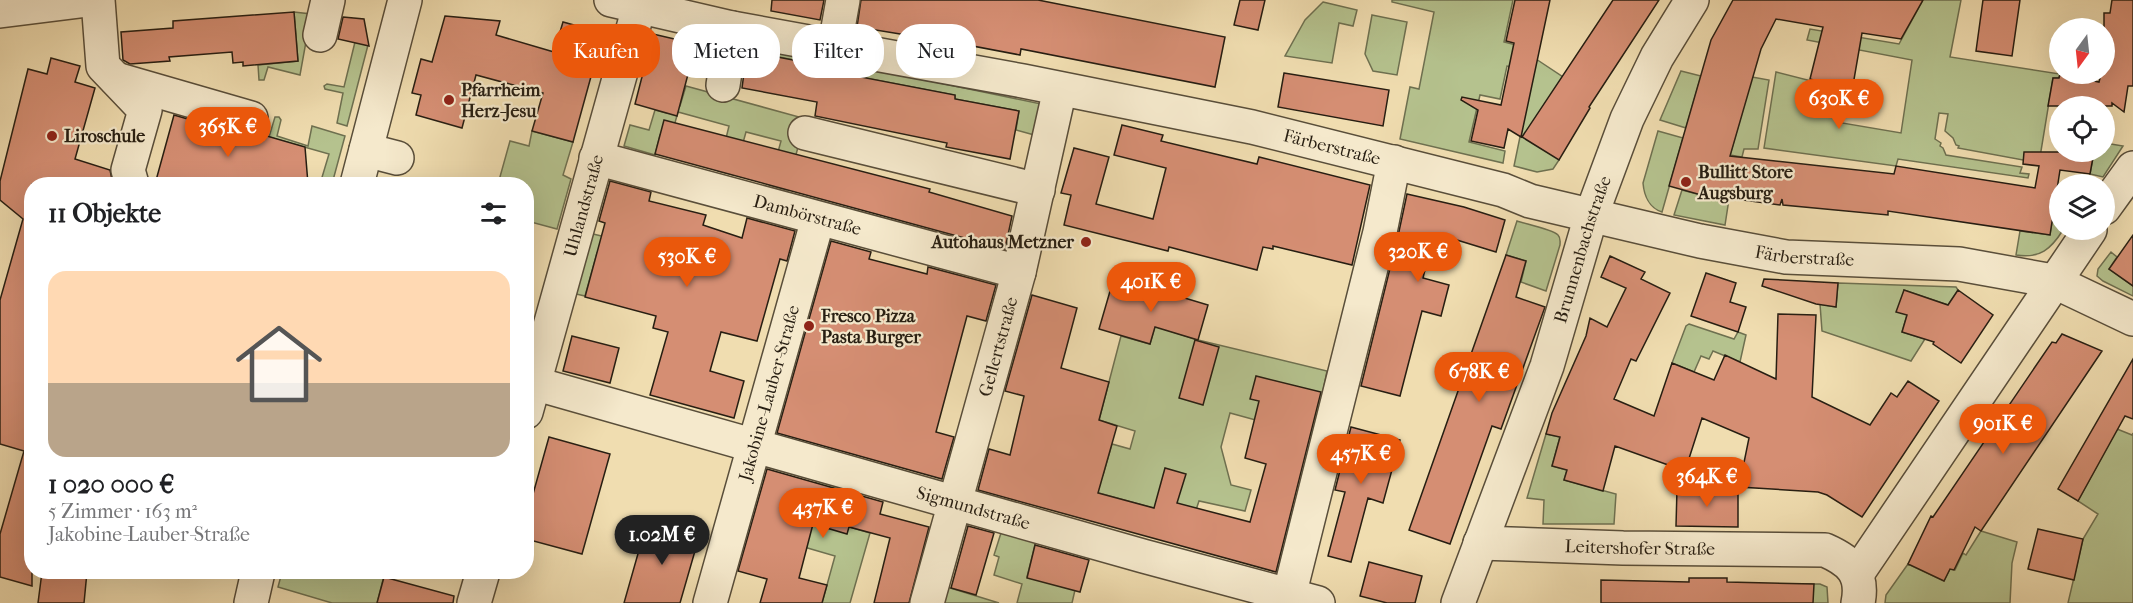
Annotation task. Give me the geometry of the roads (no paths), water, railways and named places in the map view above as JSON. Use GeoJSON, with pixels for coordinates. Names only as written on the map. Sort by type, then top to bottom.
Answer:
{"type":"FeatureCollection","features":[{"type":"Feature","properties":{"kind":"street"},"geometry":{"type":"LineString","coordinates":[[0,11],[88,0]]}},
{"type":"Feature","properties":{"kind":"street"},"geometry":{"type":"LineString","coordinates":[[98,0],[103,66],[145,110],[128,170],[130,177]]}},
{"type":"Feature","properties":{"kind":"street"},"geometry":{"type":"LineString","coordinates":[[320,34],[328,0]]}},
{"type":"Feature","properties":{"kind":"street"},"geometry":{"type":"LineString","coordinates":[[359,177],[405,0]]}},
{"type":"Feature","properties":{"kind":"street"},"geometry":{"type":"LineString","coordinates":[[839,24],[843,0]]}},
{"type":"Feature","properties":{"kind":"street","name":"Brunnenbachstraße"},"geometry":{"type":"LineString","coordinates":[[1480,543],[1547,366],[1591,216],[1627,118],[1657,57],[1692,0]]}},
{"type":"Feature","properties":{"kind":"street","name":"Färberstraße"},"geometry":{"type":"LineString","coordinates":[[630,2],[716,24]]}},
{"type":"Feature","properties":{"kind":"street","name":"Uhlandstraße"},"geometry":{"type":"LineString","coordinates":[[534,375],[596,158],[630,2]]}},
{"type":"Feature","properties":{"kind":"street","name":"Färberstraße"},"geometry":{"type":"LineString","coordinates":[[884,55],[1252,127],[1503,190],[1520,199],[1701,241],[1786,257],[1959,264],[2053,281],[2133,319]]}},
{"type":"Feature","properties":{"kind":"street"},"geometry":{"type":"LineString","coordinates":[[723,86],[724,78]]}},
{"type":"Feature","properties":{"kind":"street"},"geometry":{"type":"LineString","coordinates":[[116,79],[251,118]]}},
{"type":"Feature","properties":{"kind":"street","name":"Gellertstraße"},"geometry":{"type":"LineString","coordinates":[[927,603],[1019,272],[1060,89]]}},
{"type":"Feature","properties":{"kind":"street"},"geometry":{"type":"LineString","coordinates":[[805,133],[1038,190]]}},
{"type":"Feature","properties":{"kind":"street"},"geometry":{"type":"LineString","coordinates":[[366,150],[397,158]]}},
{"type":"Feature","properties":{"kind":"street","name":"Dambörstraße"},"geometry":{"type":"LineString","coordinates":[[596,158],[1019,272]]}},
{"type":"Feature","properties":{"kind":"street"},"geometry":{"type":"LineString","coordinates":[[1304,599],[1394,162]]}},
{"type":"Feature","properties":{"kind":"street"},"geometry":{"type":"LineString","coordinates":[[2115,193],[2133,168]]}},
{"type":"Feature","properties":{"kind":"street","name":"Jakobine-Lauber-Straße"},"geometry":{"type":"LineString","coordinates":[[710,603],[818,219]]}},
{"type":"Feature","properties":{"kind":"street","name":"Leitershofer Straße"},"geometry":{"type":"LineString","coordinates":[[1858,589],[2053,281],[2083,240]]}},
{"type":"Feature","properties":{"kind":"street","name":"Sigmundstraße"},"geometry":{"type":"LineString","coordinates":[[534,393],[754,446],[955,504],[1140,568],[1304,599]]}},
{"type":"Feature","properties":{"kind":"street"},"geometry":{"type":"LineString","coordinates":[[1458,603],[1480,543]]}},
{"type":"Feature","properties":{"kind":"street","name":"Leitershofer Straße"},"geometry":{"type":"LineString","coordinates":[[1480,543],[1825,550],[1844,559],[1858,589]]}},
{"type":"Feature","properties":{"kind":"street"},"geometry":{"type":"LineString","coordinates":[[250,603],[256,579]]}},
{"type":"Feature","properties":{"kind":"street"},"geometry":{"type":"LineString","coordinates":[[474,603],[481,579]]}},
{"type":"Feature","properties":{"kind":"place","name":"Pfarrheim Herz-Jesu"},"geometry":{"type":"Point","coordinates":[449,100]}},
{"type":"Feature","properties":{"kind":"place","name":"Liroschule"},"geometry":{"type":"Point","coordinates":[52,136]}},
{"type":"Feature","properties":{"kind":"place","name":"Bullitt Store Augsburg"},"geometry":{"type":"Point","coordinates":[1686,182]}},
{"type":"Feature","properties":{"kind":"place","name":"Autohaus Metzner"},"geometry":{"type":"Point","coordinates":[1086,242]}},
{"type":"Feature","properties":{"kind":"place","name":"Fresco Pizza Pasta Burger"},"geometry":{"type":"Point","coordinates":[809,326]}}]}
